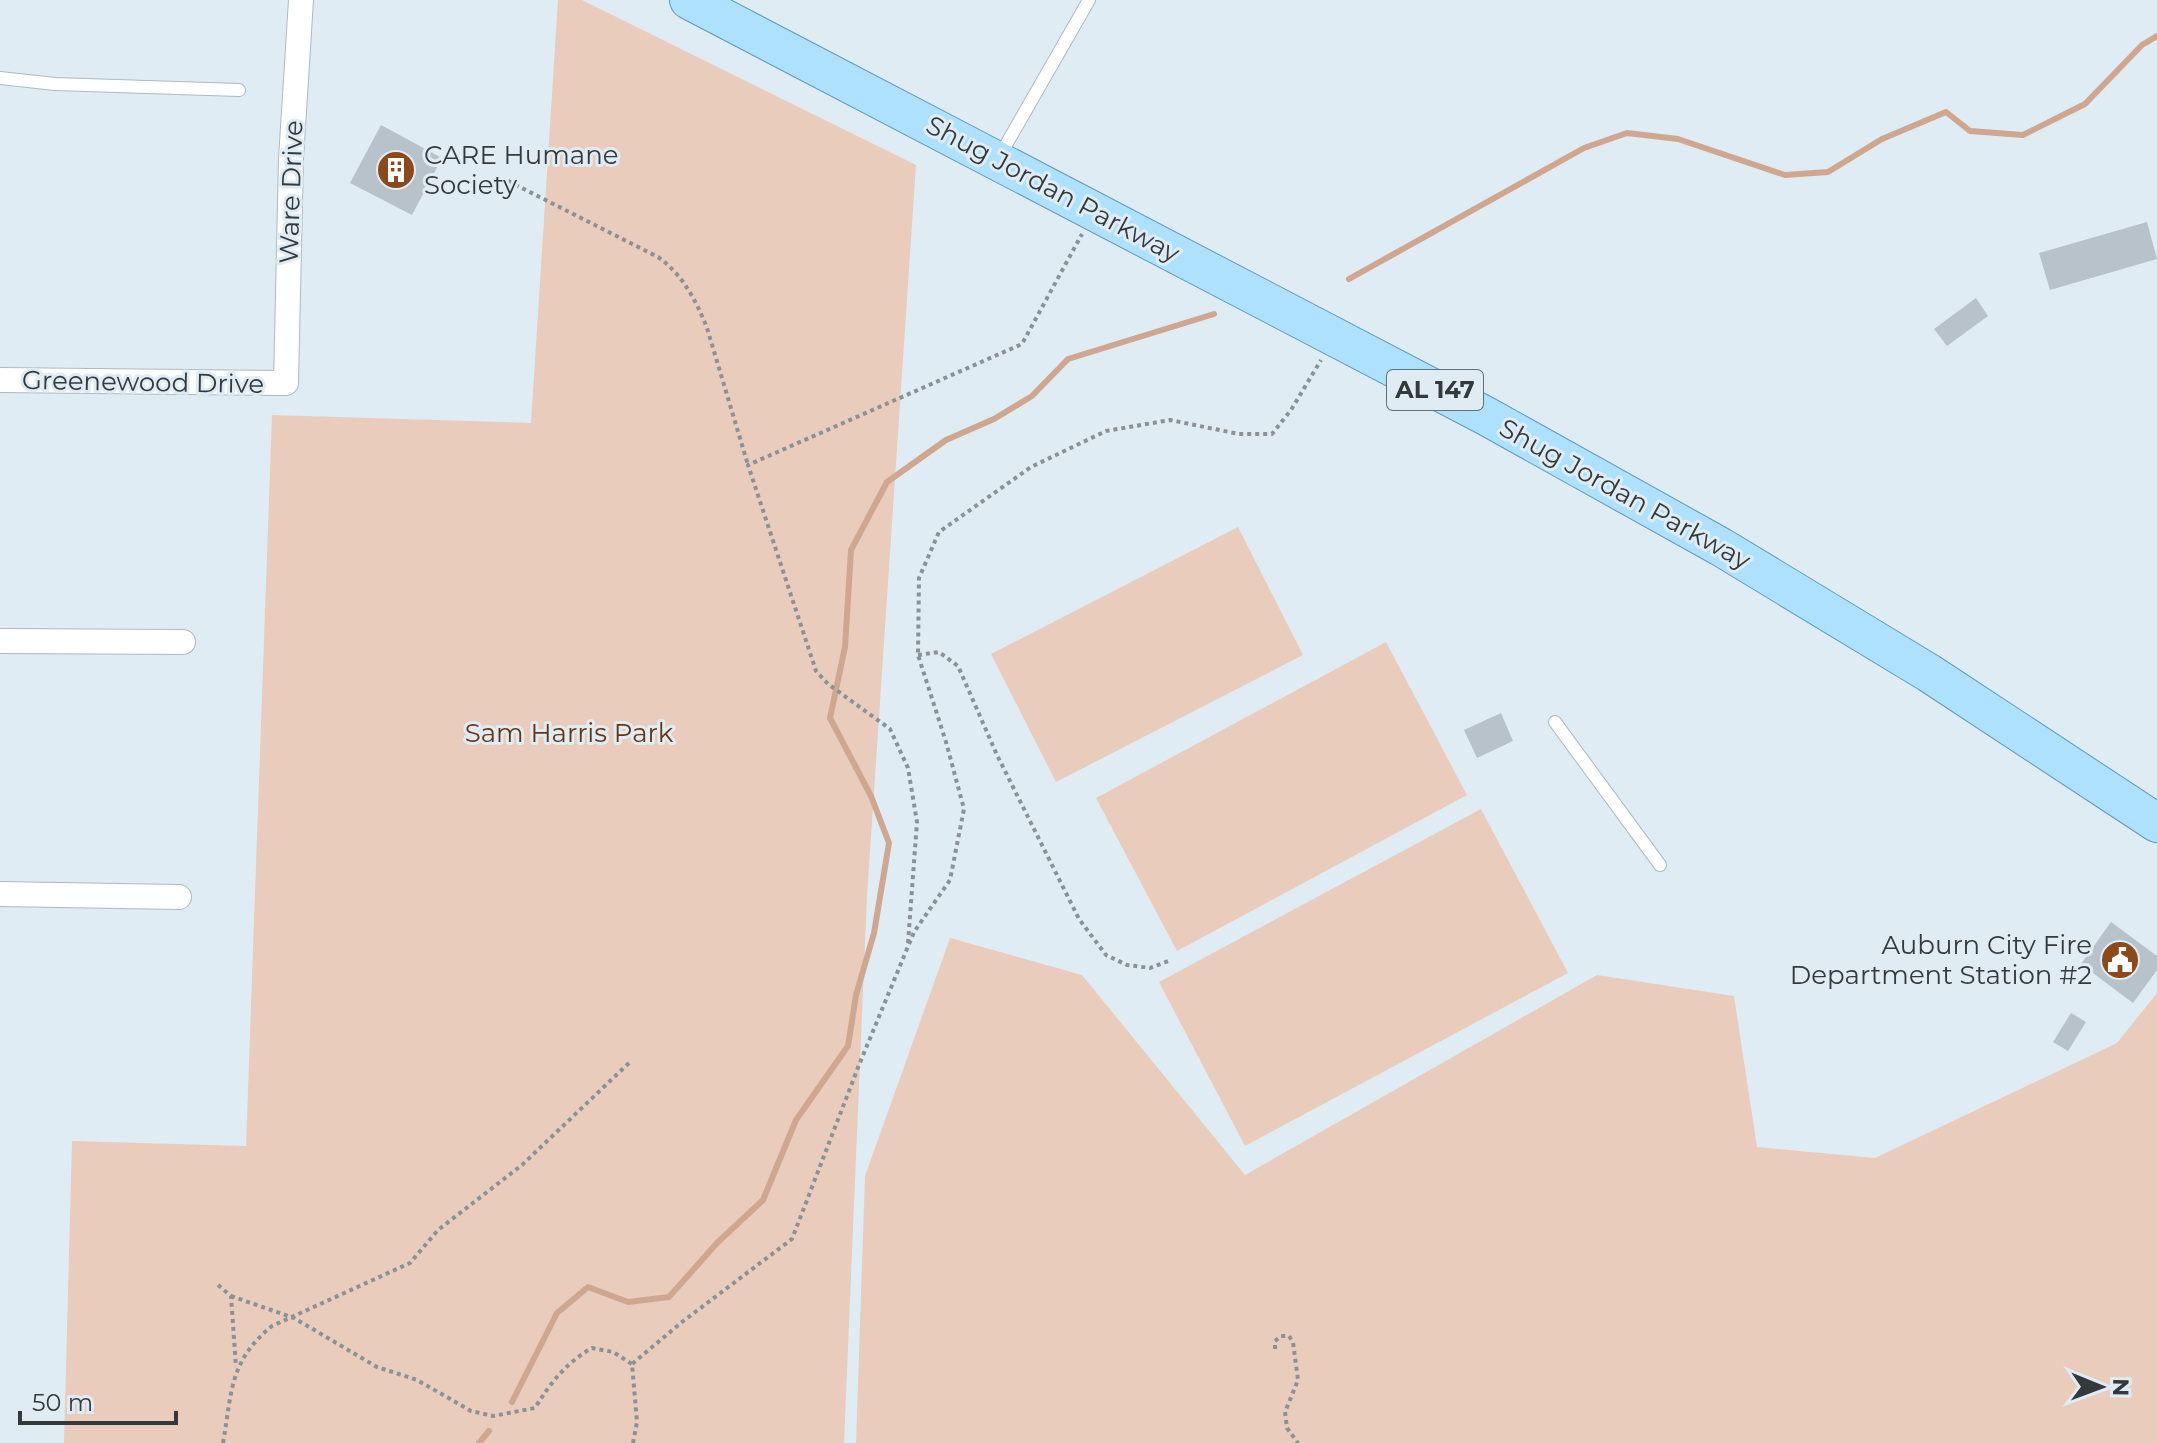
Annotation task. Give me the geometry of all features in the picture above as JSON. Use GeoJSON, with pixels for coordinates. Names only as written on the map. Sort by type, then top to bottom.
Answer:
{"type":"FeatureCollection","features":[{"type":"Feature","properties":{"kind":"main road","name":"Shug Jordan Parkway"},"geometry":{"type":"LineString","coordinates":[[689,0],[1486,416],[1721,547],[2032,738],[2157,823]]}},
{"type":"Feature","properties":{"kind":"street","name":"Ware Drive"},"geometry":{"type":"LineString","coordinates":[[286,383],[291,159],[301,0]]}},
{"type":"Feature","properties":{"kind":"street","name":"Greenewood Drive"},"geometry":{"type":"LineString","coordinates":[[0,380],[286,383]]}},
{"type":"Feature","properties":{"kind":"street"},"geometry":{"type":"LineString","coordinates":[[0,641],[183,642]]}},
{"type":"Feature","properties":{"kind":"street"},"geometry":{"type":"LineString","coordinates":[[0,894],[179,897]]}},
{"type":"Feature","properties":{"kind":"lane"},"geometry":{"type":"LineString","coordinates":[[997,160],[1089,0]]}},
{"type":"Feature","properties":{"kind":"lane"},"geometry":{"type":"LineString","coordinates":[[0,78],[55,84],[239,90]]}},
{"type":"Feature","properties":{"kind":"lane"},"geometry":{"type":"LineString","coordinates":[[1555,722],[1660,865]]}},
{"type":"Feature","properties":{"kind":"path"},"geometry":{"type":"LineString","coordinates":[[508,181],[658,257],[672,267],[703,317],[816,671],[828,684],[890,729],[908,768],[917,822],[908,947]]}},
{"type":"Feature","properties":{"kind":"path"},"geometry":{"type":"LineString","coordinates":[[748,465],[1022,344],[1094,211]]}},
{"type":"Feature","properties":{"kind":"path"},"geometry":{"type":"LineString","coordinates":[[632,1364],[792,1239],[914,932],[950,880],[964,809],[918,655],[919,578],[939,532],[1031,467],[1106,431],[1170,420],[1239,434],[1272,434],[1291,410],[1335,337]]}},
{"type":"Feature","properties":{"kind":"path"},"geometry":{"type":"LineString","coordinates":[[918,655],[939,652],[958,666],[997,755],[1079,919],[1106,955],[1127,965],[1150,968],[1171,960]]}},
{"type":"Feature","properties":{"kind":"path"},"geometry":{"type":"LineString","coordinates":[[236,1369],[253,1342],[272,1326],[410,1263],[438,1230],[522,1165],[630,1062]]}},
{"type":"Feature","properties":{"kind":"path"},"geometry":{"type":"LineString","coordinates":[[218,1285],[231,1296],[294,1318],[377,1367],[417,1380],[471,1411],[493,1416],[535,1408],[571,1360],[592,1348],[613,1352],[632,1364]]}},
{"type":"Feature","properties":{"kind":"path"},"geometry":{"type":"LineString","coordinates":[[223,1443],[236,1369],[231,1296]]}},
{"type":"Feature","properties":{"kind":"path"},"geometry":{"type":"LineString","coordinates":[[1275,1349],[1275,1341],[1281,1336],[1289,1336],[1293,1342],[1298,1380],[1285,1412],[1287,1428],[1298,1443]]}},
{"type":"Feature","properties":{"kind":"path"},"geometry":{"type":"LineString","coordinates":[[632,1364],[637,1422],[633,1443]]}},
{"type":"Feature","properties":{"kind":"green space","name":"Sam Harris Park"},"geometry":{"type":"Polygon","coordinates":[[[558,0],[582,0],[916,165],[867,896],[844,1443],[64,1443],[72,1141],[246,1146],[272,415],[531,423],[558,0]]]}},
{"type":"Feature","properties":{"kind":"green space"},"geometry":{"type":"Polygon","coordinates":[[[1238,527],[1303,655],[1056,782],[991,654],[1238,527]]]}},
{"type":"Feature","properties":{"kind":"green space"},"geometry":{"type":"Polygon","coordinates":[[[1386,642],[1467,795],[1177,951],[1096,798],[1386,642]]]}},
{"type":"Feature","properties":{"kind":"green space"},"geometry":{"type":"Polygon","coordinates":[[[1481,809],[1568,973],[1245,1146],[1159,982],[1481,809]]]}},
{"type":"Feature","properties":{"kind":"green space"},"geometry":{"type":"Polygon","coordinates":[[[950,938],[1082,975],[1245,1175],[1597,975],[1734,996],[1757,1147],[1875,1158],[2117,1043],[2157,993],[2157,1443],[856,1443],[865,1176],[950,938]]]}},
{"type":"Feature","properties":{"kind":"building","name":"CARE Humane Society"},"geometry":{"type":"Polygon","coordinates":[[[381,125],[442,158],[412,215],[350,183],[381,125]]]}},
{"type":"Feature","properties":{"kind":"building"},"geometry":{"type":"Polygon","coordinates":[[[2147,222],[2157,259],[2050,290],[2039,253],[2147,222]]]}},
{"type":"Feature","properties":{"kind":"building"},"geometry":{"type":"Polygon","coordinates":[[[1976,298],[1988,316],[1947,346],[1934,329],[1976,298]]]}},
{"type":"Feature","properties":{"kind":"building"},"geometry":{"type":"Polygon","coordinates":[[[1501,713],[1513,741],[1477,758],[1464,730],[1501,713]]]}},
{"type":"Feature","properties":{"kind":"building","name":"Auburn City Fire Department Station #2"},"geometry":{"type":"Polygon","coordinates":[[[2111,922],[2157,956],[2157,970],[2133,1003],[2081,964],[2111,922]]]}},
{"type":"Feature","properties":{"kind":"building"},"geometry":{"type":"Polygon","coordinates":[[[2071,1013],[2086,1022],[2068,1051],[2053,1042],[2071,1013]]]}},
{"type":"Feature","properties":{"kind":"waterway"},"geometry":{"type":"LineString","coordinates":[[1349,279],[1584,148],[1627,133],[1678,139],[1785,175],[1828,172],[1882,139],[1946,112],[1970,131],[2023,135],[2085,104],[2142,45],[2157,36]]}},
{"type":"Feature","properties":{"kind":"waterway"},"geometry":{"type":"LineString","coordinates":[[512,1402],[557,1313],[588,1287],[628,1302],[669,1297],[717,1243],[763,1200],[796,1120],[848,1046],[856,995],[874,933],[889,843],[871,796],[830,718],[845,647],[851,550],[887,482],[946,440],[994,419],[1032,396],[1068,359],[1214,314]]}},
{"type":"Feature","properties":{"kind":"waterway"},"geometry":{"type":"LineString","coordinates":[[479,1443],[489,1431]]}},
{"type":"Feature","properties":{"kind":"place","name":"CARE Humane Society"},"geometry":{"type":"Point","coordinates":[396,170]}},
{"type":"Feature","properties":{"kind":"place","name":"Auburn City Fire Department Station #2"},"geometry":{"type":"Point","coordinates":[2120,960]}}]}
